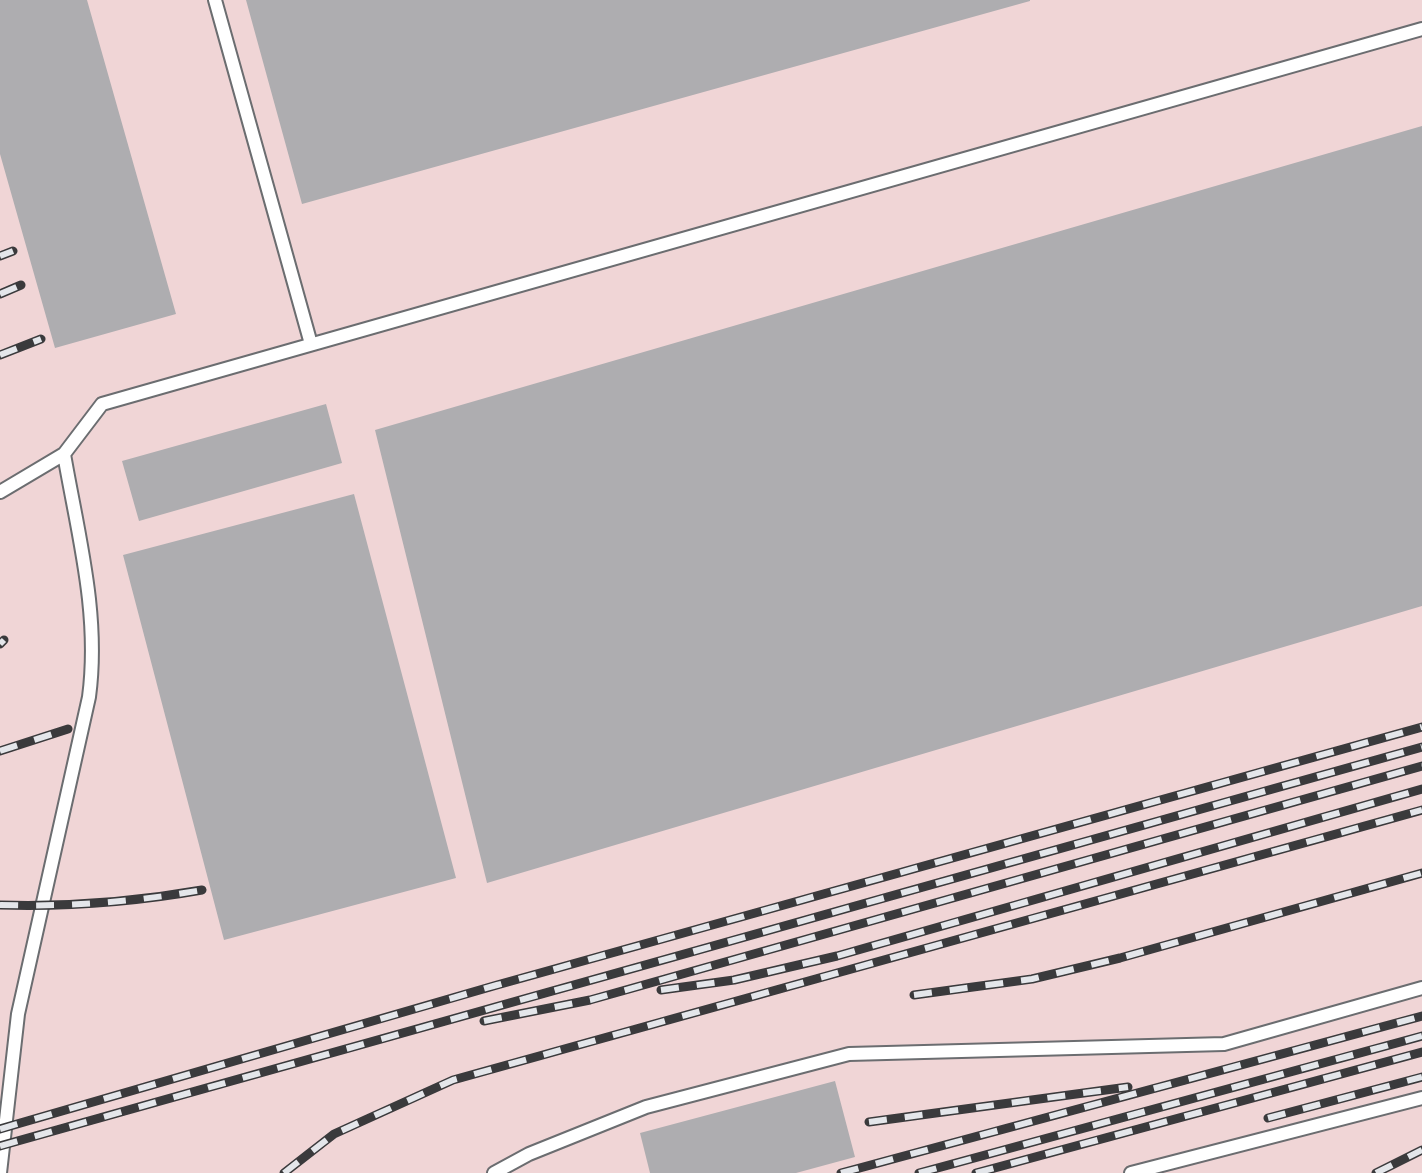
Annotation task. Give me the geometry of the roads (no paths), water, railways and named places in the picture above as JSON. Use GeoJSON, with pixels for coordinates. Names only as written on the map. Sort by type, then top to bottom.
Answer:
{"type":"FeatureCollection","features":[{"type":"Feature","properties":{"kind":"lane"},"geometry":{"type":"LineString","coordinates":[[215,0],[311,344]]}},
{"type":"Feature","properties":{"kind":"lane"},"geometry":{"type":"LineString","coordinates":[[0,492],[64,454],[102,404],[1422,29]]}},
{"type":"Feature","properties":{"kind":"lane"},"geometry":{"type":"LineString","coordinates":[[0,1173],[18,1014],[89,697],[94,654],[93,615],[64,454]]}},
{"type":"Feature","properties":{"kind":"lane"},"geometry":{"type":"LineString","coordinates":[[494,1173],[529,1154],[646,1107],[849,1054],[1224,1044],[1422,988]]}},
{"type":"Feature","properties":{"kind":"lane"},"geometry":{"type":"LineString","coordinates":[[1131,1173],[1422,1098]]}},
{"type":"Feature","properties":{"kind":"railway"},"geometry":{"type":"LineString","coordinates":[[0,256],[13,251]]}},
{"type":"Feature","properties":{"kind":"railway"},"geometry":{"type":"LineString","coordinates":[[0,294],[21,285]]}},
{"type":"Feature","properties":{"kind":"railway"},"geometry":{"type":"LineString","coordinates":[[0,355],[41,339]]}},
{"type":"Feature","properties":{"kind":"railway"},"geometry":{"type":"LineString","coordinates":[[0,644],[4,640]]}},
{"type":"Feature","properties":{"kind":"railway"},"geometry":{"type":"LineString","coordinates":[[0,1129],[497,985],[1422,727]]}},
{"type":"Feature","properties":{"kind":"railway"},"geometry":{"type":"LineString","coordinates":[[0,751],[68,729]]}},
{"type":"Feature","properties":{"kind":"railway"},"geometry":{"type":"LineString","coordinates":[[0,1146],[1422,747]]}},
{"type":"Feature","properties":{"kind":"railway"},"geometry":{"type":"LineString","coordinates":[[484,1021],[590,1000],[1422,766]]}},
{"type":"Feature","properties":{"kind":"railway"},"geometry":{"type":"LineString","coordinates":[[661,990],[734,980],[837,956],[1422,789]]}},
{"type":"Feature","properties":{"kind":"railway"},"geometry":{"type":"LineString","coordinates":[[284,1173],[334,1134],[453,1080],[1422,810]]}},
{"type":"Feature","properties":{"kind":"railway"},"geometry":{"type":"LineString","coordinates":[[914,995],[1032,979],[1120,958],[1422,873]]}},
{"type":"Feature","properties":{"kind":"railway"},"geometry":{"type":"LineString","coordinates":[[0,905],[101,903],[202,890]]}},
{"type":"Feature","properties":{"kind":"railway"},"geometry":{"type":"LineString","coordinates":[[841,1173],[1422,1016]]}},
{"type":"Feature","properties":{"kind":"railway"},"geometry":{"type":"LineString","coordinates":[[919,1173],[1422,1036]]}},
{"type":"Feature","properties":{"kind":"railway"},"geometry":{"type":"LineString","coordinates":[[976,1173],[1422,1052]]}},
{"type":"Feature","properties":{"kind":"railway"},"geometry":{"type":"LineString","coordinates":[[1268,1118],[1422,1077]]}},
{"type":"Feature","properties":{"kind":"railway"},"geometry":{"type":"LineString","coordinates":[[869,1122],[1128,1087]]}},
{"type":"Feature","properties":{"kind":"railway"},"geometry":{"type":"LineString","coordinates":[[1376,1173],[1422,1150]]}}]}
